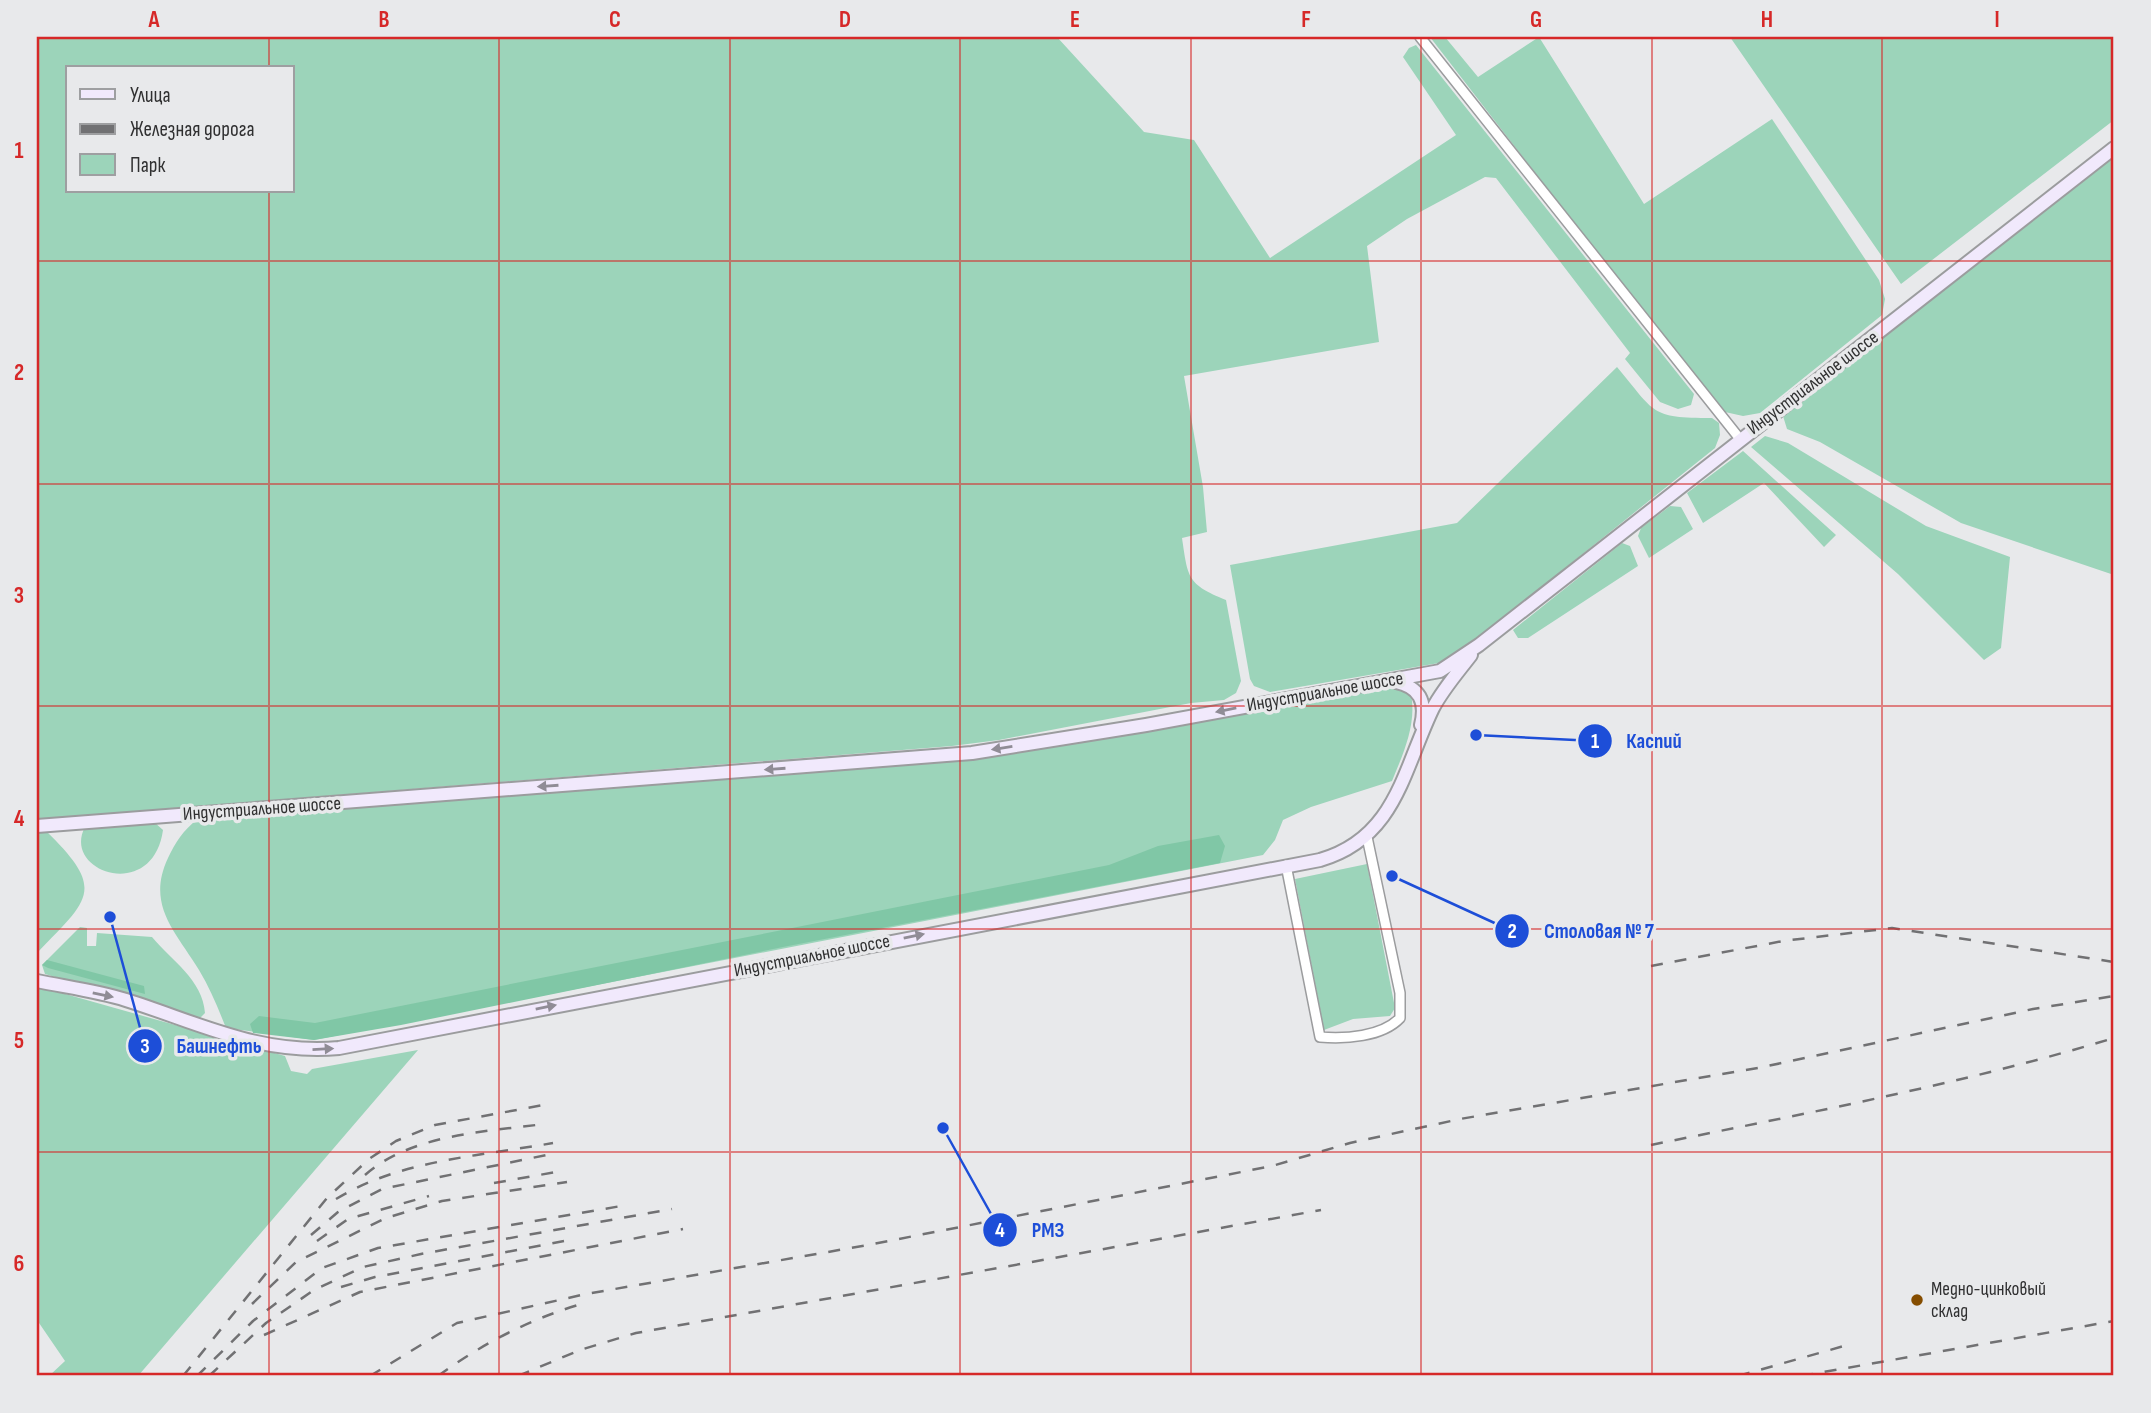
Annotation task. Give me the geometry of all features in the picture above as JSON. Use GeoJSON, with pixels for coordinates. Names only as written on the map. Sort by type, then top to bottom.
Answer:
{"type":"FeatureCollection","features":[{"type":"Feature","properties":{"kind":"main road","name":"Индустриальное шоссе"},"geometry":{"type":"LineString","coordinates":[[37,826],[972,753],[1146,726],[1440,671],[1479,645],[2114,148]]}},
{"type":"Feature","properties":{"kind":"main road","name":"Индустриальное шоссе"},"geometry":{"type":"LineString","coordinates":[[37,981],[125,999],[218,1034],[268,1046],[315,1050],[339,1048],[1342,853],[1367,837],[1391,806],[1435,704],[1479,645]]}},
{"type":"Feature","properties":{"kind":"main road"},"geometry":{"type":"LineString","coordinates":[[1385,680],[1411,685],[1419,693],[1423,717],[1415,749]]}},
{"type":"Feature","properties":{"kind":"street"},"geometry":{"type":"LineString","coordinates":[[1420,37],[1740,439]]}},
{"type":"Feature","properties":{"kind":"street"},"geometry":{"type":"LineString","coordinates":[[1286,865],[1320,1037],[1335,1039],[1389,1029],[1400,1018],[1400,993],[1367,837]]}},
{"type":"Feature","properties":{"kind":"green space"},"geometry":{"type":"Polygon","coordinates":[[[37,37],[1057,37],[1144,132],[1194,140],[1270,258],[1456,135],[1403,57],[1409,48],[1416,45],[1694,394],[1691,405],[1678,409],[1660,402],[1625,359],[1630,353],[1496,178],[1485,177],[1407,219],[1367,246],[1379,342],[1184,376],[1203,487],[1207,532],[1182,538],[1188,571],[1192,578],[1204,589],[1226,600],[1241,681],[1236,693],[1224,700],[1191,703],[999,740],[952,746],[37,819],[37,37]]]}},
{"type":"Feature","properties":{"kind":"green space"},"geometry":{"type":"Polygon","coordinates":[[[1430,37],[1445,37],[1478,77],[1539,37],[1644,204],[1772,119],[1879,280],[1885,299],[1882,315],[1760,413],[1743,416],[1725,412],[1604,262],[1430,37]]]}},
{"type":"Feature","properties":{"kind":"green space"},"geometry":{"type":"Polygon","coordinates":[[[1730,37],[2114,37],[2114,120],[1901,284],[1730,37]]]}},
{"type":"Feature","properties":{"kind":"green space"},"geometry":{"type":"Polygon","coordinates":[[[2114,157],[2114,575],[1961,523],[1820,442],[1787,429],[1783,416],[2114,157]]]}},
{"type":"Feature","properties":{"kind":"green space"},"geometry":{"type":"Polygon","coordinates":[[[1617,367],[1656,410],[1676,416],[1712,418],[1719,423],[1720,435],[1715,448],[1459,653],[1439,663],[1270,692],[1254,686],[1250,679],[1230,565],[1457,523],[1617,367]]]}},
{"type":"Feature","properties":{"kind":"green space"},"geometry":{"type":"Polygon","coordinates":[[[1765,436],[1788,443],[1926,526],[2010,557],[2001,648],[1984,660],[1898,574],[1751,447],[1765,436]]]}},
{"type":"Feature","properties":{"kind":"green space"},"geometry":{"type":"Polygon","coordinates":[[[1743,451],[1836,535],[1824,547],[1764,483],[1703,523],[1687,493],[1743,451]]]}},
{"type":"Feature","properties":{"kind":"green space"},"geometry":{"type":"Polygon","coordinates":[[[1670,506],[1681,507],[1693,529],[1649,558],[1638,536],[1641,528],[1670,506]]]}},
{"type":"Feature","properties":{"kind":"green space"},"geometry":{"type":"Polygon","coordinates":[[[1622,543],[1630,546],[1638,566],[1528,638],[1518,638],[1513,630],[1622,543]]]}},
{"type":"Feature","properties":{"kind":"green space"},"geometry":{"type":"Polygon","coordinates":[[[1387,685],[1411,694],[1412,705],[1411,728],[1392,781],[1311,807],[1283,820],[1275,840],[1263,855],[314,1040],[226,1028],[207,984],[173,930],[162,904],[160,890],[168,858],[180,837],[197,820],[966,759],[1387,685]]]}},
{"type":"Feature","properties":{"kind":"green space"},"geometry":{"type":"Polygon","coordinates":[[[154,822],[163,830],[156,853],[143,867],[128,873],[111,873],[96,867],[86,857],[81,843],[85,827],[154,822]]]}},
{"type":"Feature","properties":{"kind":"green space"},"geometry":{"type":"Polygon","coordinates":[[[46,831],[78,867],[84,881],[84,894],[69,919],[37,953],[37,832],[46,831]]]}},
{"type":"Feature","properties":{"kind":"green space"},"geometry":{"type":"Polygon","coordinates":[[[1219,835],[1225,846],[1220,863],[783,947],[401,1025],[314,1040],[253,1033],[250,1024],[259,1016],[315,1023],[1109,865],[1158,846],[1219,835]]]}},
{"type":"Feature","properties":{"kind":"green space"},"geometry":{"type":"Polygon","coordinates":[[[1367,864],[1395,1008],[1390,1016],[1353,1019],[1324,1030],[1295,879],[1367,864]]]}},
{"type":"Feature","properties":{"kind":"green space"},"geometry":{"type":"Polygon","coordinates":[[[80,927],[87,928],[87,946],[96,946],[97,933],[152,937],[185,971],[199,990],[205,1013],[199,1019],[45,974],[42,965],[80,927]]]}},
{"type":"Feature","properties":{"kind":"green space"},"geometry":{"type":"Polygon","coordinates":[[[47,960],[144,986],[145,994],[48,968],[42,965],[47,960]]]}},
{"type":"Feature","properties":{"kind":"green space"},"geometry":{"type":"Polygon","coordinates":[[[37,986],[285,1056],[291,1071],[307,1074],[312,1069],[418,1050],[138,1376],[49,1376],[65,1361],[37,1320],[37,986]]]}},
{"type":"Feature","properties":{"kind":"railway"},"geometry":{"type":"LineString","coordinates":[[1651,966],[1783,941],[1892,928],[2114,962]]}},
{"type":"Feature","properties":{"kind":"railway"},"geometry":{"type":"LineString","coordinates":[[370,1376],[457,1323],[586,1294],[868,1245],[1272,1166],[1350,1143],[1460,1119],[1763,1067],[2033,1009],[2114,996]]}},
{"type":"Feature","properties":{"kind":"railway"},"geometry":{"type":"LineString","coordinates":[[1651,1145],[1942,1084],[2114,1038]]}},
{"type":"Feature","properties":{"kind":"railway"},"geometry":{"type":"LineString","coordinates":[[183,1376],[327,1198],[369,1159],[396,1141],[435,1125],[549,1104]]}},
{"type":"Feature","properties":{"kind":"railway"},"geometry":{"type":"LineString","coordinates":[[365,1175],[384,1161],[426,1143],[473,1133],[544,1124]]}},
{"type":"Feature","properties":{"kind":"railway"},"geometry":{"type":"LineString","coordinates":[[336,1199],[387,1176],[441,1161],[553,1143]]}},
{"type":"Feature","properties":{"kind":"railway"},"geometry":{"type":"LineString","coordinates":[[311,1235],[338,1212],[382,1189],[556,1153]]}},
{"type":"Feature","properties":{"kind":"railway"},"geometry":{"type":"LineString","coordinates":[[494,1183],[556,1172]]}},
{"type":"Feature","properties":{"kind":"railway"},"geometry":{"type":"LineString","coordinates":[[252,1304],[296,1262],[386,1218],[442,1201],[567,1182]]}},
{"type":"Feature","properties":{"kind":"railway"},"geometry":{"type":"LineString","coordinates":[[317,1241],[348,1219],[429,1196]]}},
{"type":"Feature","properties":{"kind":"railway"},"geometry":{"type":"LineString","coordinates":[[197,1376],[253,1321],[322,1268],[378,1248],[627,1205]]}},
{"type":"Feature","properties":{"kind":"railway"},"geometry":{"type":"LineString","coordinates":[[209,1376],[266,1323],[314,1290],[363,1267],[672,1209]]}},
{"type":"Feature","properties":{"kind":"railway"},"geometry":{"type":"LineString","coordinates":[[518,1376],[580,1350],[636,1333],[1321,1210]]}},
{"type":"Feature","properties":{"kind":"railway"},"geometry":{"type":"LineString","coordinates":[[264,1335],[360,1292],[683,1229]]}},
{"type":"Feature","properties":{"kind":"railway"},"geometry":{"type":"LineString","coordinates":[[341,1287],[375,1277],[564,1241]]}},
{"type":"Feature","properties":{"kind":"railway"},"geometry":{"type":"LineString","coordinates":[[438,1376],[505,1334],[578,1305]]}},
{"type":"Feature","properties":{"kind":"railway"},"geometry":{"type":"LineString","coordinates":[[1801,1376],[2114,1321]]}},
{"type":"Feature","properties":{"kind":"railway"},"geometry":{"type":"LineString","coordinates":[[1738,1376],[1851,1344]]}},
{"type":"Feature","properties":{"kind":"place","name":"Каспий"},"geometry":{"type":"Point","coordinates":[1476,735]}},
{"type":"Feature","properties":{"kind":"place","name":"Столовая № 7"},"geometry":{"type":"Point","coordinates":[1392,876]}},
{"type":"Feature","properties":{"kind":"place","name":"Башнефть"},"geometry":{"type":"Point","coordinates":[110,917]}},
{"type":"Feature","properties":{"kind":"place","name":"РМЗ"},"geometry":{"type":"Point","coordinates":[943,1128]}},
{"type":"Feature","properties":{"kind":"place","name":"Медно-цинковый склад"},"geometry":{"type":"Point","coordinates":[1917,1300]}}]}
